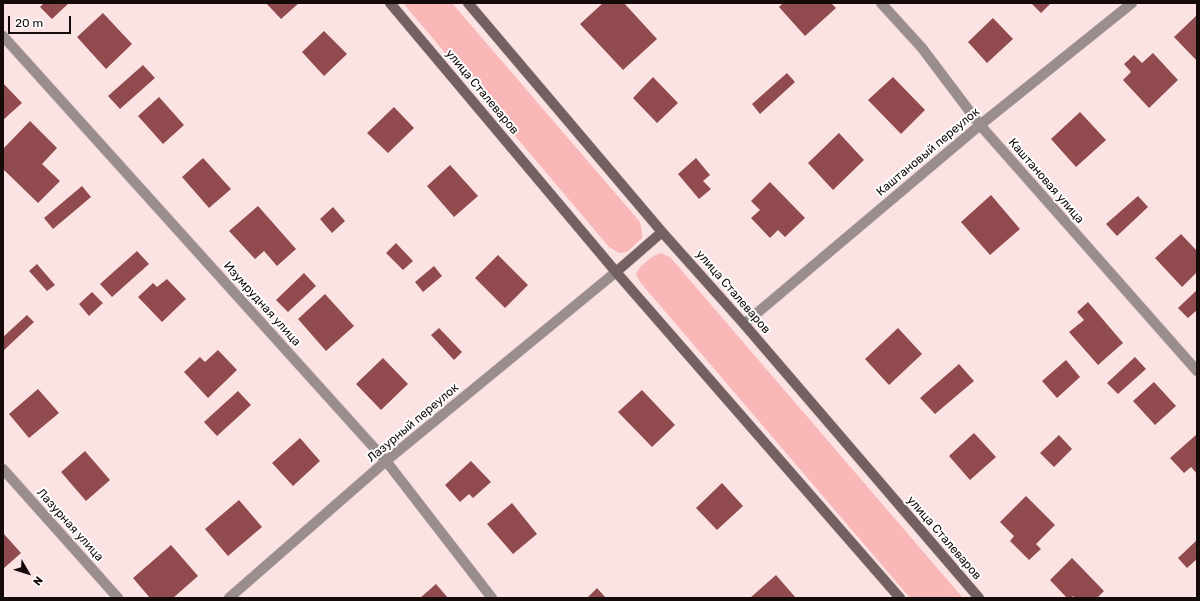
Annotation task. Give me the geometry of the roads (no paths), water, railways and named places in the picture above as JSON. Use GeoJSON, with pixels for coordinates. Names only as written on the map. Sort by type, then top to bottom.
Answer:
{"type":"FeatureCollection","features":[{"type":"Feature","properties":{"kind":"main road","name":"улица Сталеваров"},"geometry":{"type":"LineString","coordinates":[[390,3],[616,272],[900,598]]}},
{"type":"Feature","properties":{"kind":"main road","name":"улица Сталеваров"},"geometry":{"type":"LineString","coordinates":[[468,3],[662,232],[744,324],[979,598]]}},
{"type":"Feature","properties":{"kind":"main road"},"geometry":{"type":"LineString","coordinates":[[616,272],[662,232]]}},
{"type":"Feature","properties":{"kind":"street","name":"Каштановая улица"},"geometry":{"type":"LineString","coordinates":[[881,3],[922,48],[980,125],[1197,372]]}},
{"type":"Feature","properties":{"kind":"street","name":"Каштановый переулок"},"geometry":{"type":"LineString","coordinates":[[744,324],[980,125],[1132,3]]}},
{"type":"Feature","properties":{"kind":"street","name":"Изумрудная улица"},"geometry":{"type":"LineString","coordinates":[[3,36],[386,461],[492,598]]}},
{"type":"Feature","properties":{"kind":"street","name":"Лазурный переулок"},"geometry":{"type":"LineString","coordinates":[[229,598],[386,461],[616,272]]}},
{"type":"Feature","properties":{"kind":"street","name":"Лазурная улица"},"geometry":{"type":"LineString","coordinates":[[3,469],[118,598]]}}]}
